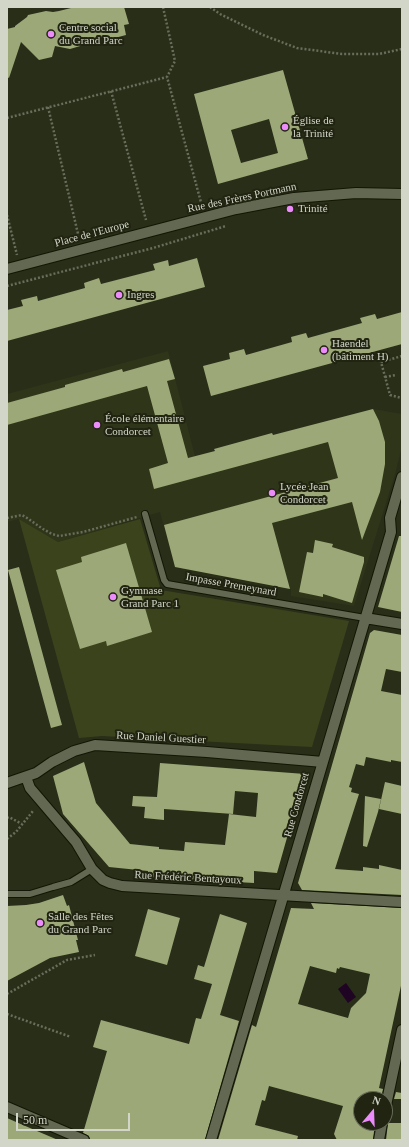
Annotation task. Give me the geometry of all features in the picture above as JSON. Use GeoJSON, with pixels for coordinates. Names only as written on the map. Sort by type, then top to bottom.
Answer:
{"type":"FeatureCollection","features":[{"type":"Feature","properties":{"kind":"street","name":"Rue des Frères Portmann"},"geometry":{"type":"LineString","coordinates":[[183,223],[236,209],[294,198],[356,193],[402,194]]}},
{"type":"Feature","properties":{"kind":"street","name":"Place de l'Europe"},"geometry":{"type":"LineString","coordinates":[[7,269],[183,223]]}},
{"type":"Feature","properties":{"kind":"street","name":"Rue Condorcet"},"geometry":{"type":"LineString","coordinates":[[211,1140],[391,532],[390,518],[402,477]]}},
{"type":"Feature","properties":{"kind":"street"},"geometry":{"type":"LineString","coordinates":[[365,618],[402,624]]}},
{"type":"Feature","properties":{"kind":"street","name":"Rue Daniel Guestier"},"geometry":{"type":"LineString","coordinates":[[7,783],[36,773],[52,762],[74,751],[95,746],[207,752],[323,762]]}},
{"type":"Feature","properties":{"kind":"street","name":"Rue Frédéric Bentayoux"},"geometry":{"type":"LineString","coordinates":[[26,777],[30,788],[76,842],[92,869],[103,880],[110,883],[122,886],[402,902]]}},
{"type":"Feature","properties":{"kind":"street"},"geometry":{"type":"LineString","coordinates":[[389,1091],[402,1030]]}},
{"type":"Feature","properties":{"kind":"street"},"geometry":{"type":"LineString","coordinates":[[7,1107],[84,1140]]}},
{"type":"Feature","properties":{"kind":"lane","name":"Impasse Premeynard"},"geometry":{"type":"LineString","coordinates":[[145,514],[164,580],[168,584],[365,618]]}},
{"type":"Feature","properties":{"kind":"lane"},"geometry":{"type":"LineString","coordinates":[[7,894],[30,894],[47,889],[70,882],[92,869]]}},
{"type":"Feature","properties":{"kind":"path"},"geometry":{"type":"LineString","coordinates":[[163,7],[175,61],[167,77],[205,217]]}},
{"type":"Feature","properties":{"kind":"path"},"geometry":{"type":"LineString","coordinates":[[210,7],[220,14],[263,35],[297,48],[342,54],[379,54],[402,49]]}},
{"type":"Feature","properties":{"kind":"path"},"geometry":{"type":"LineString","coordinates":[[7,118],[167,77]]}},
{"type":"Feature","properties":{"kind":"path"},"geometry":{"type":"LineString","coordinates":[[111,91],[146,220]]}},
{"type":"Feature","properties":{"kind":"path"},"geometry":{"type":"LineString","coordinates":[[48,107],[79,238]]}},
{"type":"Feature","properties":{"kind":"path"},"geometry":{"type":"LineString","coordinates":[[7,215],[17,255]]}},
{"type":"Feature","properties":{"kind":"path"},"geometry":{"type":"LineString","coordinates":[[7,286],[153,248],[228,226]]}},
{"type":"Feature","properties":{"kind":"path"},"geometry":{"type":"LineString","coordinates":[[402,356],[381,362],[390,395],[402,398]]}},
{"type":"Feature","properties":{"kind":"path"},"geometry":{"type":"LineString","coordinates":[[385,377],[396,375]]}},
{"type":"Feature","properties":{"kind":"path"},"geometry":{"type":"LineString","coordinates":[[7,518],[22,515],[43,529],[59,536],[83,532],[145,514]]}},
{"type":"Feature","properties":{"kind":"path"},"geometry":{"type":"LineString","coordinates":[[7,839],[16,832],[41,801]]}},
{"type":"Feature","properties":{"kind":"path"},"geometry":{"type":"LineString","coordinates":[[7,818],[9,817],[22,824]]}},
{"type":"Feature","properties":{"kind":"path"},"geometry":{"type":"LineString","coordinates":[[7,994],[67,960],[95,955]]}},
{"type":"Feature","properties":{"kind":"path"},"geometry":{"type":"LineString","coordinates":[[7,1014],[71,1037]]}},
{"type":"Feature","properties":{"kind":"shaded area"},"geometry":{"type":"Polygon","coordinates":[[[168,351],[195,456],[373,409],[402,414],[402,447],[354,606],[291,596],[291,589],[175,567],[160,512],[58,542],[19,519],[7,522],[7,394],[168,351]]]}},
{"type":"Feature","properties":{"kind":"shaded area"},"geometry":{"type":"Polygon","coordinates":[[[19,519],[58,542],[140,519],[161,590],[349,621],[312,747],[102,736],[79,738],[19,519]]]}},
{"type":"Feature","properties":{"kind":"shaded area"},"geometry":{"type":"Polygon","coordinates":[[[346,983],[356,997],[348,1003],[338,989],[346,983]]]}},
{"type":"Feature","properties":{"kind":"building","name":"Centre social du Grand Parc"},"geometry":{"type":"Polygon","coordinates":[[[75,7],[124,7],[129,24],[124,25],[126,35],[107,40],[98,36],[87,44],[70,49],[55,46],[52,57],[39,60],[21,42],[9,78],[7,77],[7,29],[15,27],[28,15],[46,11],[59,11],[75,7]]]}},
{"type":"Feature","properties":{"kind":"building","name":"Église de la Trinité"},"geometry":{"type":"Polygon","coordinates":[[[283,70],[308,159],[218,184],[194,94],[283,70]],[[269,119],[231,130],[241,163],[278,153],[269,119]]]}},
{"type":"Feature","properties":{"kind":"building","name":"Ingres"},"geometry":{"type":"Polygon","coordinates":[[[197,258],[205,287],[7,341],[7,310],[23,306],[21,300],[37,296],[38,301],[85,288],[84,283],[99,278],[101,284],[155,270],[153,264],[168,260],[169,266],[197,258]]]}},
{"type":"Feature","properties":{"kind":"building","name":"Haendel (bâtiment H)"},"geometry":{"type":"Polygon","coordinates":[[[402,312],[402,344],[211,396],[203,366],[230,359],[229,353],[244,349],[246,355],[292,342],[291,337],[306,333],[308,338],[362,323],[360,318],[375,314],[377,319],[402,312]]]}},
{"type":"Feature","properties":{"kind":"building"},"geometry":{"type":"Polygon","coordinates":[[[169,359],[175,379],[167,381],[188,458],[215,451],[214,449],[272,433],[273,435],[373,409],[379,421],[385,442],[385,464],[380,492],[362,540],[352,502],[272,523],[290,589],[175,567],[164,525],[338,478],[328,442],[154,489],[149,469],[168,463],[147,386],[7,425],[7,403],[122,369],[123,372],[169,359]]]}},
{"type":"Feature","properties":{"kind":"building"},"geometry":{"type":"Polygon","coordinates":[[[399,536],[402,536],[402,612],[378,607],[399,536]]]}},
{"type":"Feature","properties":{"kind":"building"},"geometry":{"type":"Polygon","coordinates":[[[315,540],[333,544],[332,547],[364,557],[364,562],[352,603],[323,594],[323,597],[299,592],[307,552],[313,553],[315,540]]]}},
{"type":"Feature","properties":{"kind":"building","name":"Gymnase Grand Parc 1"},"geometry":{"type":"Polygon","coordinates":[[[126,543],[152,632],[107,646],[106,641],[80,649],[56,570],[82,562],[81,557],[126,543]]]}},
{"type":"Feature","properties":{"kind":"building"},"geometry":{"type":"Polygon","coordinates":[[[19,567],[62,725],[51,728],[8,570],[19,567]]]}},
{"type":"Feature","properties":{"kind":"building"},"geometry":{"type":"Polygon","coordinates":[[[374,630],[402,635],[402,672],[386,669],[381,691],[402,695],[402,762],[391,760],[391,762],[366,757],[364,766],[356,764],[349,787],[352,788],[351,792],[359,794],[335,869],[363,871],[363,867],[379,869],[379,865],[402,870],[402,895],[302,890],[298,883],[370,633],[374,630]]]}},
{"type":"Feature","properties":{"kind":"building"},"geometry":{"type":"Polygon","coordinates":[[[84,762],[96,803],[130,844],[159,847],[159,849],[184,851],[185,842],[225,845],[229,814],[256,817],[258,793],[235,791],[233,814],[164,809],[164,820],[144,818],[145,807],[132,806],[133,796],[157,797],[160,763],[305,774],[277,873],[254,871],[254,883],[149,877],[148,871],[109,867],[63,814],[53,776],[84,762]]]}},
{"type":"Feature","properties":{"kind":"building"},"geometry":{"type":"Polygon","coordinates":[[[385,782],[402,786],[402,814],[379,809],[385,782]]]}},
{"type":"Feature","properties":{"kind":"building"},"geometry":{"type":"Polygon","coordinates":[[[365,796],[381,799],[367,847],[363,846],[365,796]]]}},
{"type":"Feature","properties":{"kind":"building","name":"Salle des Fêtes du Grand Parc"},"geometry":{"type":"Polygon","coordinates":[[[63,895],[67,906],[69,905],[78,940],[76,940],[79,952],[50,958],[7,981],[7,906],[39,903],[63,895]]]}},
{"type":"Feature","properties":{"kind":"building"},"geometry":{"type":"Polygon","coordinates":[[[311,903],[402,908],[402,981],[379,1088],[383,1089],[383,1091],[353,1091],[353,1131],[374,1131],[373,1140],[337,1140],[334,1134],[343,1106],[269,1086],[265,1101],[262,1100],[255,1125],[298,1136],[297,1140],[218,1140],[252,1025],[256,1027],[291,908],[314,909],[311,903]],[[310,966],[298,1004],[348,1018],[351,1008],[366,993],[370,974],[340,967],[339,969],[337,968],[336,973],[310,966]]]}},
{"type":"Feature","properties":{"kind":"building"},"geometry":{"type":"Polygon","coordinates":[[[148,909],[180,918],[167,965],[135,956],[148,909]]]}},
{"type":"Feature","properties":{"kind":"building"},"geometry":{"type":"Polygon","coordinates":[[[220,914],[247,923],[220,1015],[239,1021],[205,1140],[90,1140],[89,1136],[83,1133],[107,1051],[93,1047],[101,1020],[189,1044],[196,1018],[201,1019],[212,984],[194,979],[198,965],[204,967],[220,914]]]}},
{"type":"Feature","properties":{"kind":"building"},"geometry":{"type":"Polygon","coordinates":[[[396,1092],[402,1093],[402,1099],[394,1099],[396,1092]]]}},
{"type":"Feature","properties":{"kind":"building"},"geometry":{"type":"Polygon","coordinates":[[[7,1118],[23,1125],[58,1140],[7,1140],[7,1118]]]}},
{"type":"Feature","properties":{"kind":"building"},"geometry":{"type":"Polygon","coordinates":[[[393,1123],[402,1123],[402,1140],[386,1140],[387,1131],[393,1131],[393,1123]]]}},
{"type":"Feature","properties":{"kind":"place","name":"Centre social du Grand Parc"},"geometry":{"type":"Point","coordinates":[51,34]}},
{"type":"Feature","properties":{"kind":"place","name":"Église de la Trinité"},"geometry":{"type":"Point","coordinates":[285,127]}},
{"type":"Feature","properties":{"kind":"place","name":"Trinité"},"geometry":{"type":"Point","coordinates":[290,209]}},
{"type":"Feature","properties":{"kind":"place","name":"Ingres"},"geometry":{"type":"Point","coordinates":[119,295]}},
{"type":"Feature","properties":{"kind":"place","name":"Haendel (bâtiment H)"},"geometry":{"type":"Point","coordinates":[324,350]}},
{"type":"Feature","properties":{"kind":"place","name":"École élémentaire Condorcet"},"geometry":{"type":"Point","coordinates":[97,425]}},
{"type":"Feature","properties":{"kind":"place","name":"Lycée Jean Condorcet"},"geometry":{"type":"Point","coordinates":[272,493]}},
{"type":"Feature","properties":{"kind":"place","name":"Gymnase Grand Parc 1"},"geometry":{"type":"Point","coordinates":[113,597]}},
{"type":"Feature","properties":{"kind":"place","name":"Salle des Fêtes du Grand Parc"},"geometry":{"type":"Point","coordinates":[40,923]}}]}
